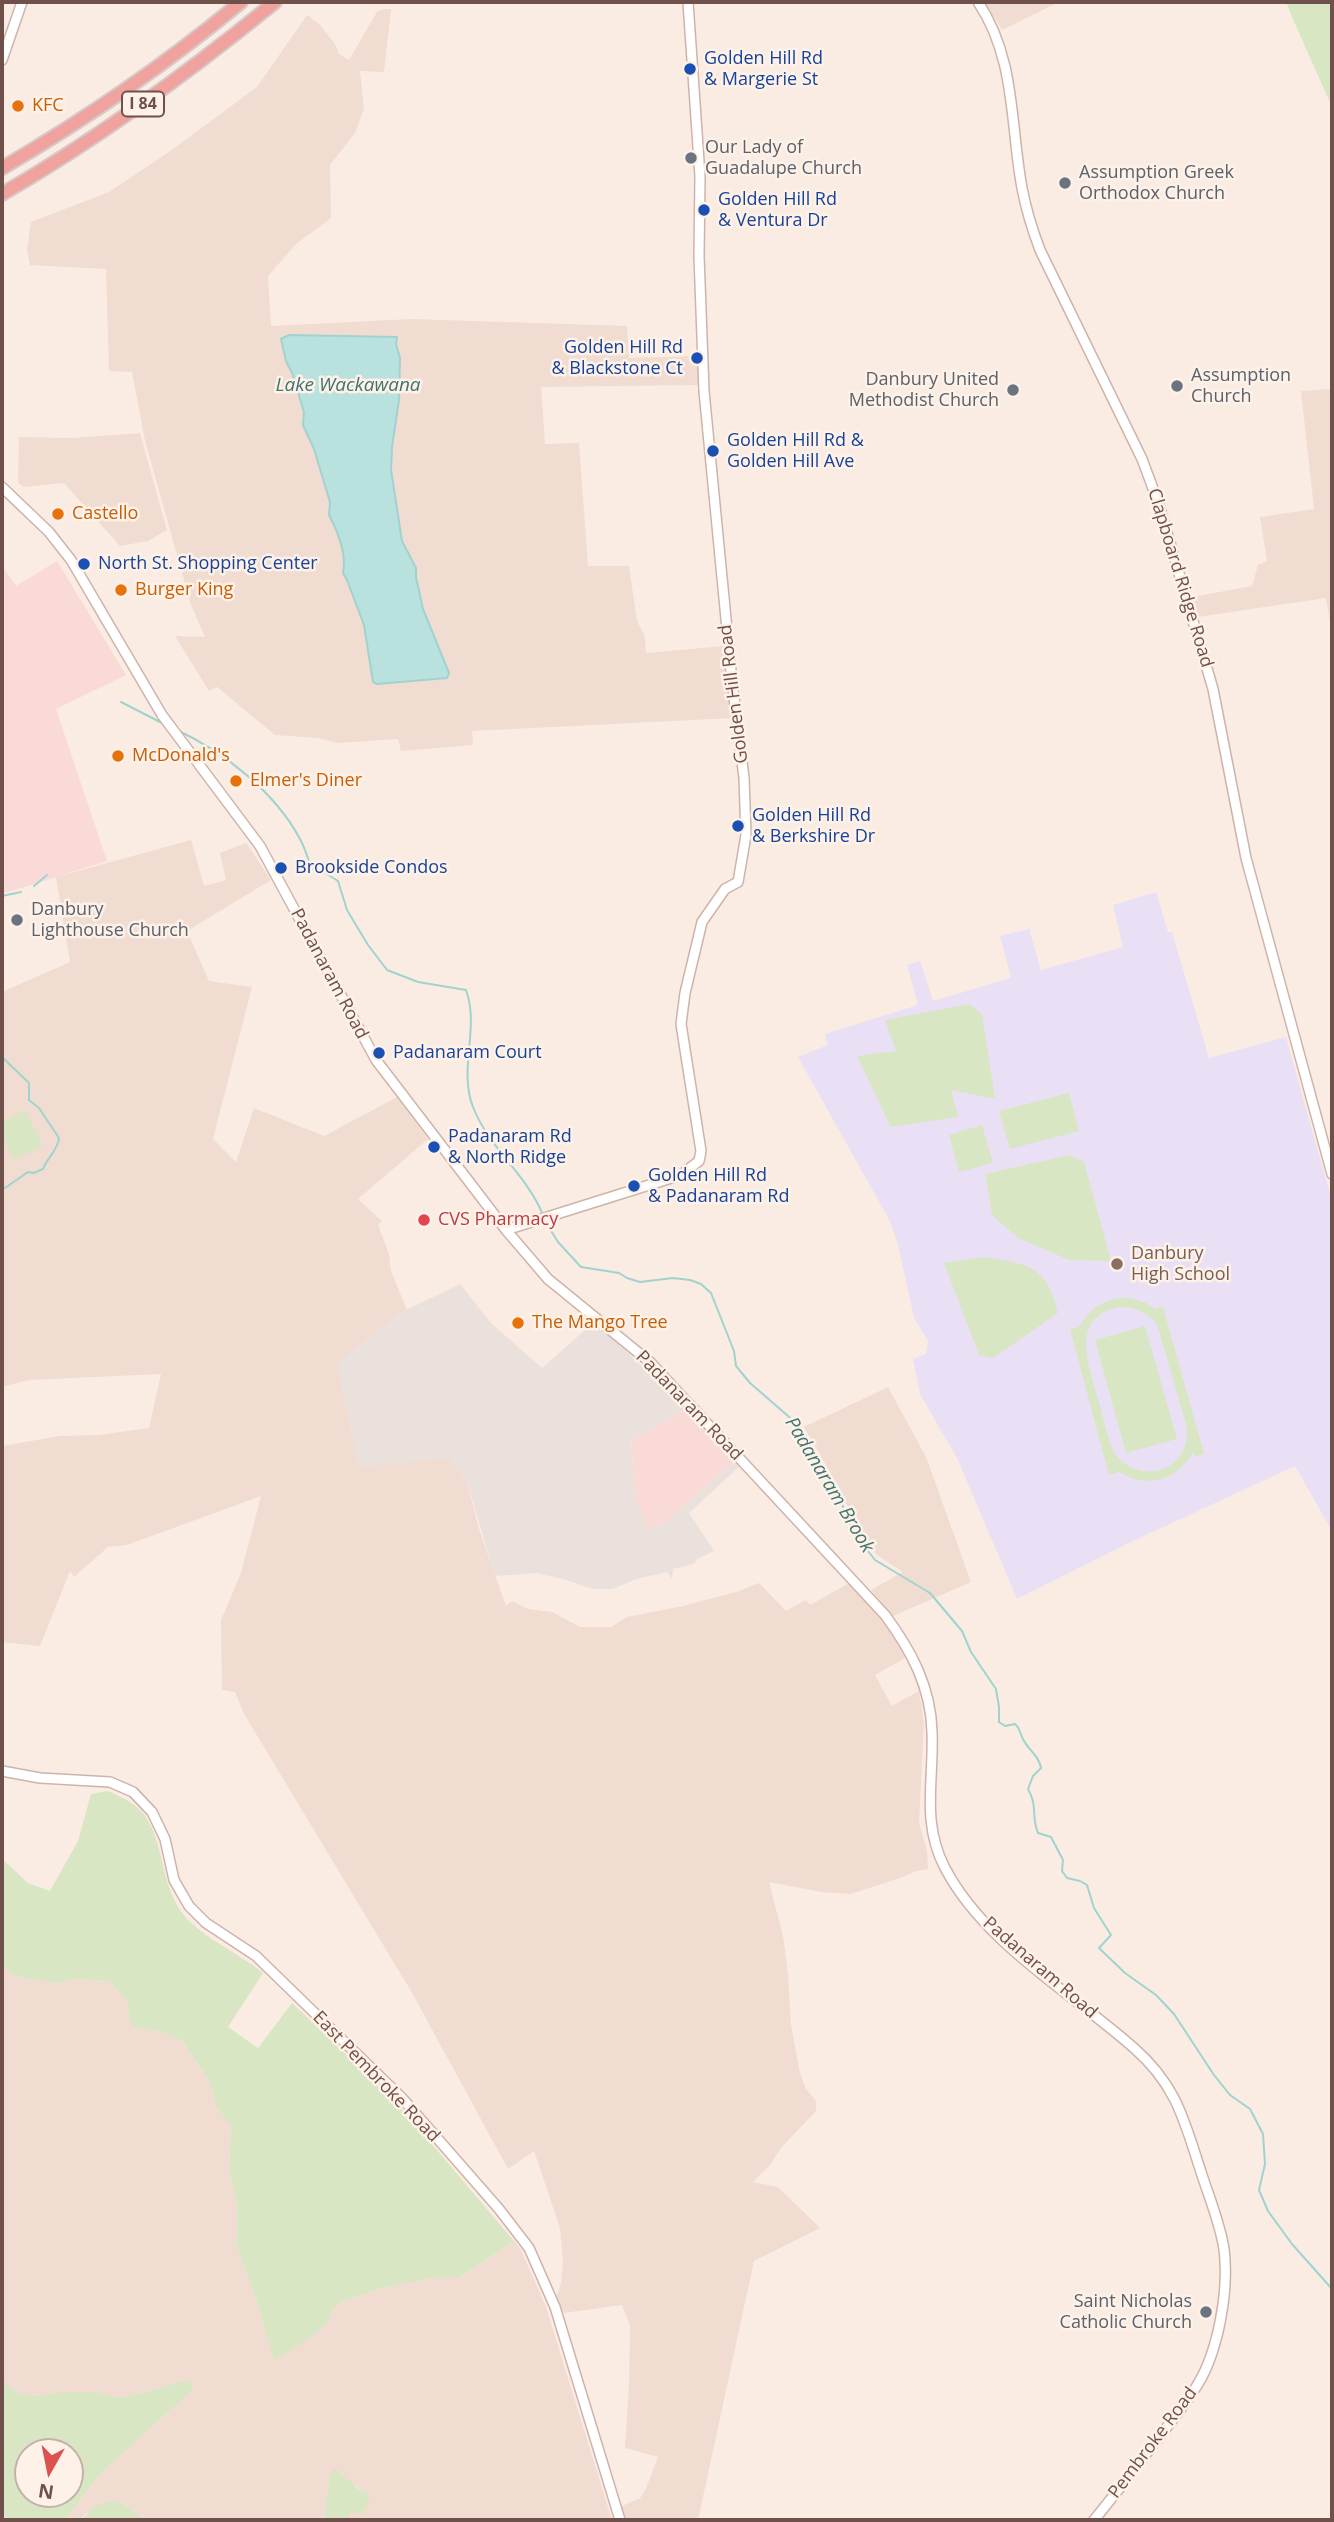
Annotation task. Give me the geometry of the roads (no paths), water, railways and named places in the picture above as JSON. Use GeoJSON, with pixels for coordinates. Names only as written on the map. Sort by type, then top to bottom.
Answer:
{"type":"FeatureCollection","features":[{"type":"Feature","properties":{"kind":"highway","name":"I 84"},"geometry":{"type":"LineString","coordinates":[[2,194],[154,96],[275,2]]}},
{"type":"Feature","properties":{"kind":"highway","name":"I 84"},"geometry":{"type":"LineString","coordinates":[[2,168],[109,101],[172,57],[237,4]]}},
{"type":"Feature","properties":{"kind":"main road"},"geometry":{"type":"LineString","coordinates":[[2,60],[22,2]]}},
{"type":"Feature","properties":{"kind":"main road","name":"Golden Hill Road"},"geometry":{"type":"LineString","coordinates":[[506,1230],[681,1175],[699,1161],[701,1151],[681,1024],[685,993],[702,922],[725,889],[738,882],[746,835],[744,778],[704,391],[699,256],[700,176],[688,2]]}},
{"type":"Feature","properties":{"kind":"main road","name":"Clapboard Ridge Road"},"geometry":{"type":"LineString","coordinates":[[978,2],[995,32],[1009,78],[1021,185],[1032,229],[1142,459],[1174,555],[1213,689],[1237,818],[1258,907],[1332,1174]]}},
{"type":"Feature","properties":{"kind":"main road","name":"Padanaram Road"},"geometry":{"type":"LineString","coordinates":[[2,487],[49,532],[71,559],[165,720],[260,846],[376,1059],[506,1230],[551,1282],[651,1363],[885,1615],[905,1642],[929,1700],[932,1732],[930,1821],[933,1842],[946,1870],[965,1899],[989,1927],[1130,2045],[1166,2082],[1183,2116],[1209,2199]]}},
{"type":"Feature","properties":{"kind":"main road","name":"East Pembroke Road"},"geometry":{"type":"LineString","coordinates":[[2,1771],[40,1778],[110,1782],[133,1792],[152,1812],[165,1839],[174,1880],[189,1906],[206,1923],[256,1956],[392,2089],[499,2209],[529,2248],[555,2307],[620,2520]]}},
{"type":"Feature","properties":{"kind":"main road","name":"Pembroke Road"},"geometry":{"type":"LineString","coordinates":[[1094,2520],[1198,2385],[1210,2356],[1224,2295],[1225,2265],[1221,2235],[1209,2199]]}},
{"type":"Feature","properties":{"kind":"water","name":"Lake Wackawana"},"geometry":{"type":"Polygon","coordinates":[[[289,335],[397,337],[400,358],[399,400],[391,470],[402,541],[416,568],[423,609],[449,673],[447,678],[377,684],[373,682],[364,625],[343,573],[343,551],[329,515],[330,502],[314,449],[303,425],[304,412],[286,361],[281,339],[289,335]]]}},
{"type":"Feature","properties":{"kind":"waterway","name":"Padanaram Brook"},"geometry":{"type":"LineString","coordinates":[[121,702],[162,723]]}},
{"type":"Feature","properties":{"kind":"waterway","name":"Padanaram Brook"},"geometry":{"type":"LineString","coordinates":[[177,730],[230,762],[277,805],[300,839],[312,869],[338,881],[347,910],[387,970],[418,982],[466,990],[471,1019],[468,1078],[473,1107],[488,1136],[528,1187],[543,1215]]}},
{"type":"Feature","properties":{"kind":"waterway"},"geometry":{"type":"LineString","coordinates":[[34,886],[47,875]]}},
{"type":"Feature","properties":{"kind":"waterway"},"geometry":{"type":"LineString","coordinates":[[2,896],[21,892]]}},
{"type":"Feature","properties":{"kind":"waterway"},"geometry":{"type":"LineString","coordinates":[[2,1057],[29,1083],[29,1100],[39,1108],[59,1138],[43,1169],[34,1173],[28,1172],[2,1190]]}},
{"type":"Feature","properties":{"kind":"waterway","name":"Padanaram Brook"},"geometry":{"type":"LineString","coordinates":[[545,1221],[558,1242],[581,1267],[619,1273],[640,1282],[673,1278],[690,1280],[701,1284],[711,1293],[734,1351],[736,1366],[750,1383],[795,1422],[840,1495],[846,1518],[858,1538],[875,1560],[930,1593],[962,1631],[971,1652],[996,1689],[999,1722],[1005,1726],[1015,1724],[1040,1763],[1041,1768],[1033,1776],[1028,1789],[1033,1801],[1036,1827],[1038,1833],[1051,1837],[1063,1860],[1062,1871],[1067,1878],[1087,1885],[1094,1908],[1111,1935],[1099,1948],[1125,1973],[1156,1995],[1174,2014],[1214,2075],[1230,2095],[1250,2109],[1263,2134],[1265,2164],[1259,2190],[1268,2211],[1292,2244],[1332,2289]]}},
{"type":"Feature","properties":{"kind":"place","name":"Golden Hill Rd & Margerie St"},"geometry":{"type":"Point","coordinates":[690,69]}},
{"type":"Feature","properties":{"kind":"place","name":"KFC"},"geometry":{"type":"Point","coordinates":[18,106]}},
{"type":"Feature","properties":{"kind":"place","name":"Our Lady of Guadalupe Church"},"geometry":{"type":"Point","coordinates":[691,158]}},
{"type":"Feature","properties":{"kind":"place","name":"Assumption Greek Orthodox Church"},"geometry":{"type":"Point","coordinates":[1065,183]}},
{"type":"Feature","properties":{"kind":"place","name":"Golden Hill Rd & Ventura Dr"},"geometry":{"type":"Point","coordinates":[704,210]}},
{"type":"Feature","properties":{"kind":"place","name":"Golden Hill Rd & Blackstone Ct"},"geometry":{"type":"Point","coordinates":[697,358]}},
{"type":"Feature","properties":{"kind":"place","name":"Assumption Church"},"geometry":{"type":"Point","coordinates":[1177,386]}},
{"type":"Feature","properties":{"kind":"place","name":"Danbury United Methodist Church"},"geometry":{"type":"Point","coordinates":[1013,390]}},
{"type":"Feature","properties":{"kind":"place","name":"Golden Hill Rd & Golden Hill Ave"},"geometry":{"type":"Point","coordinates":[713,451]}},
{"type":"Feature","properties":{"kind":"place","name":"Castello"},"geometry":{"type":"Point","coordinates":[58,514]}},
{"type":"Feature","properties":{"kind":"place","name":"North St. Shopping Center"},"geometry":{"type":"Point","coordinates":[84,564]}},
{"type":"Feature","properties":{"kind":"place","name":"Burger King"},"geometry":{"type":"Point","coordinates":[121,590]}},
{"type":"Feature","properties":{"kind":"place","name":"McDonald's"},"geometry":{"type":"Point","coordinates":[118,756]}},
{"type":"Feature","properties":{"kind":"place","name":"Elmer's Diner"},"geometry":{"type":"Point","coordinates":[236,781]}},
{"type":"Feature","properties":{"kind":"place","name":"Golden Hill Rd & Berkshire Dr"},"geometry":{"type":"Point","coordinates":[738,826]}},
{"type":"Feature","properties":{"kind":"place","name":"Brookside Condos"},"geometry":{"type":"Point","coordinates":[281,868]}},
{"type":"Feature","properties":{"kind":"place","name":"Danbury Lighthouse Church"},"geometry":{"type":"Point","coordinates":[17,920]}},
{"type":"Feature","properties":{"kind":"place","name":"Padanaram Court"},"geometry":{"type":"Point","coordinates":[379,1053]}},
{"type":"Feature","properties":{"kind":"place","name":"Padanaram Rd & North Ridge"},"geometry":{"type":"Point","coordinates":[434,1147]}},
{"type":"Feature","properties":{"kind":"place","name":"Golden Hill Rd & Padanaram Rd"},"geometry":{"type":"Point","coordinates":[634,1186]}},
{"type":"Feature","properties":{"kind":"place","name":"CVS Pharmacy"},"geometry":{"type":"Point","coordinates":[424,1220]}},
{"type":"Feature","properties":{"kind":"place","name":"Danbury High School"},"geometry":{"type":"Point","coordinates":[1117,1264]}},
{"type":"Feature","properties":{"kind":"place","name":"The Mango Tree"},"geometry":{"type":"Point","coordinates":[518,1323]}},
{"type":"Feature","properties":{"kind":"place","name":"Saint Nicholas Catholic Church"},"geometry":{"type":"Point","coordinates":[1206,2312]}}]}
